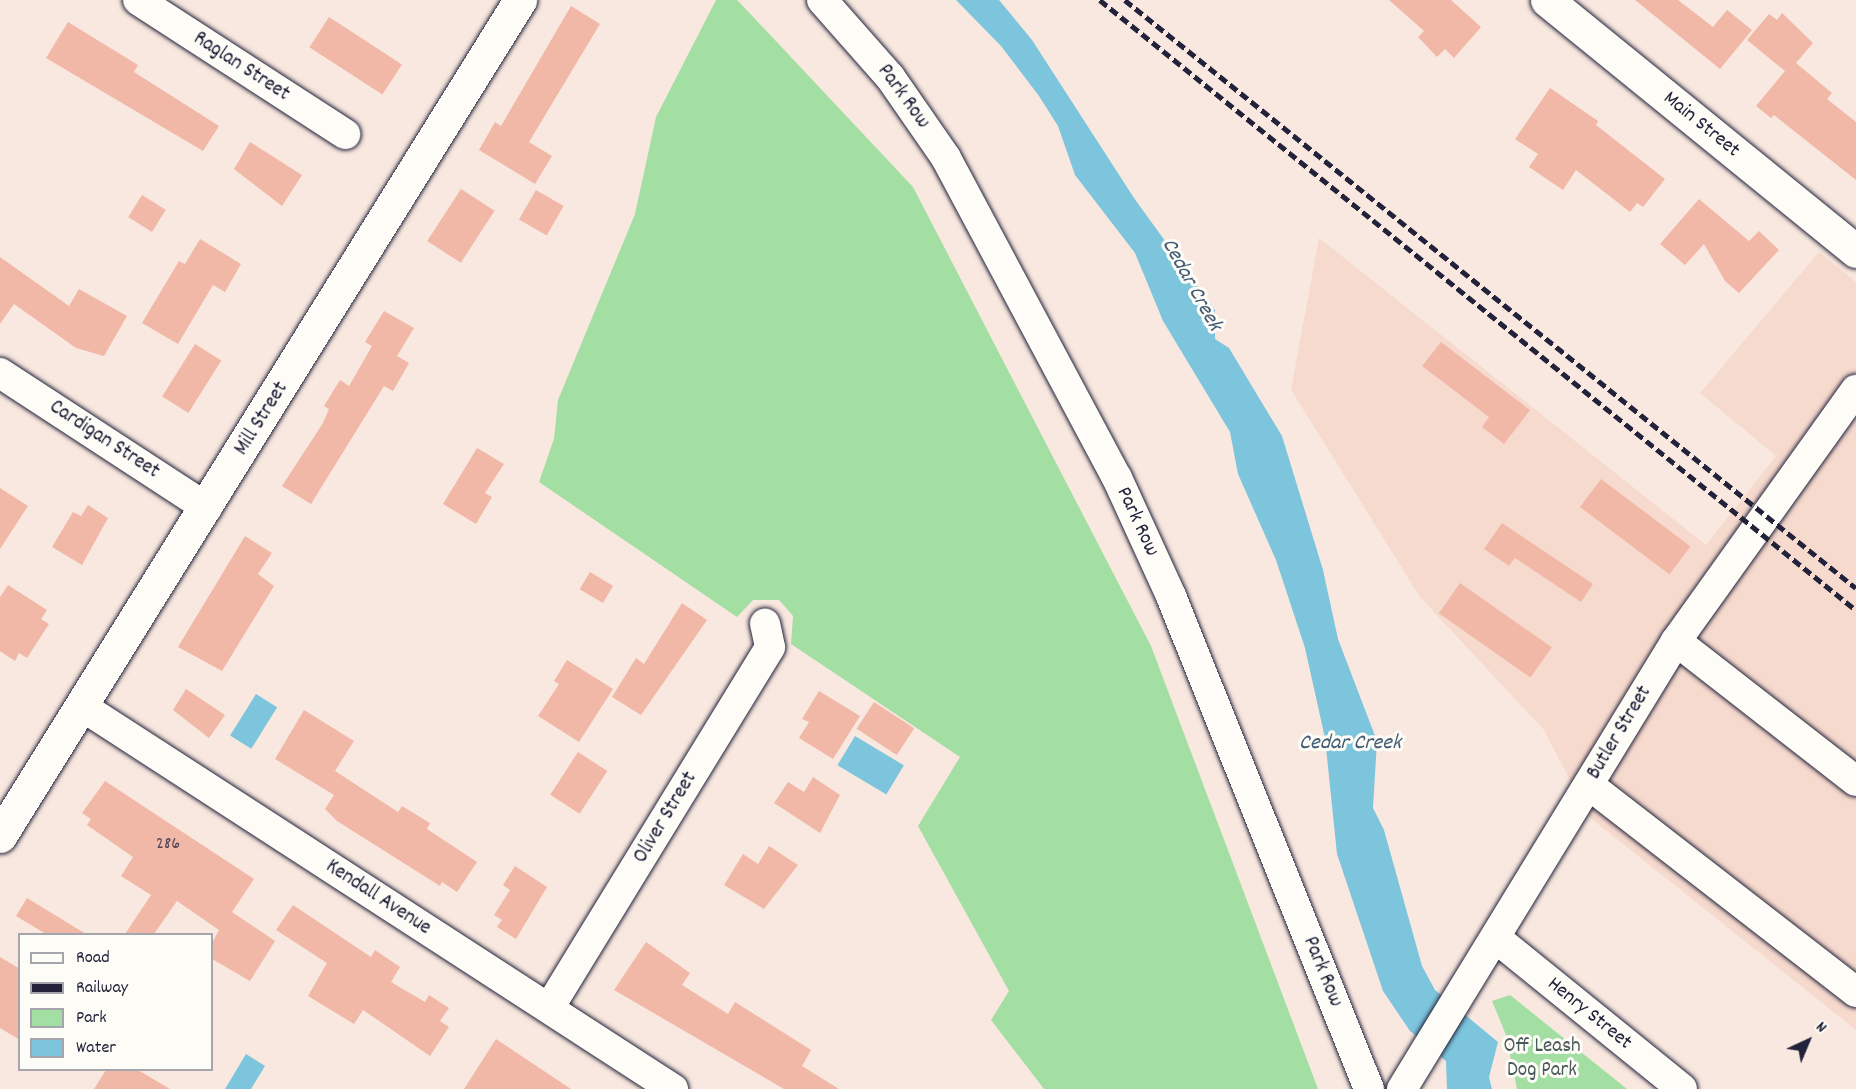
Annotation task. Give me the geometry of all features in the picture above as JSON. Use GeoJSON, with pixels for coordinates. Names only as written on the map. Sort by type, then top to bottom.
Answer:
{"type":"FeatureCollection","features":[{"type":"Feature","properties":{"kind":"main road","name":"Mill Street"},"geometry":{"type":"LineString","coordinates":[[0,836],[207,508],[520,0]]}},
{"type":"Feature","properties":{"kind":"main road","name":"Main Street"},"geometry":{"type":"LineString","coordinates":[[1546,0],[1856,251]]}},
{"type":"Feature","properties":{"kind":"street","name":"Raglan Street"},"geometry":{"type":"LineString","coordinates":[[138,0],[345,134]]}},
{"type":"Feature","properties":{"kind":"street","name":"Park Row"},"geometry":{"type":"LineString","coordinates":[[822,0],[890,77],[946,158],[1117,478],[1171,596],[1369,1089]]}},
{"type":"Feature","properties":{"kind":"street","name":"Cardigan Street"},"geometry":{"type":"LineString","coordinates":[[0,373],[207,508]]}},
{"type":"Feature","properties":{"kind":"street","name":"Butler Street"},"geometry":{"type":"LineString","coordinates":[[1402,1089],[1497,939],[1676,641],[1856,390]]}},
{"type":"Feature","properties":{"kind":"street","name":"Oliver Street"},"geometry":{"type":"LineString","coordinates":[[549,1008],[771,647],[765,624]]}},
{"type":"Feature","properties":{"kind":"street"},"geometry":{"type":"LineString","coordinates":[[1676,641],[1856,781]]}},
{"type":"Feature","properties":{"kind":"street","name":"Kendall Avenue"},"geometry":{"type":"LineString","coordinates":[[83,707],[673,1089]]}},
{"type":"Feature","properties":{"kind":"street"},"geometry":{"type":"LineString","coordinates":[[1589,785],[1856,992]]}},
{"type":"Feature","properties":{"kind":"street","name":"Henry Street"},"geometry":{"type":"LineString","coordinates":[[1497,939],[1682,1089]]}},
{"type":"Feature","properties":{"kind":"shaded area"},"geometry":{"type":"Polygon","coordinates":[[[1319,238],[1706,545],[1776,456],[1700,393],[1819,252],[1856,282],[1856,1030],[1589,817],[1544,730],[1420,597],[1291,390],[1319,238]]]}},
{"type":"Feature","properties":{"kind":"green space"},"geometry":{"type":"Polygon","coordinates":[[[716,0],[737,0],[913,187],[1151,646],[1318,1089],[1044,1089],[991,1020],[1009,991],[918,826],[960,757],[791,644],[793,616],[779,600],[753,600],[737,617],[539,482],[554,439],[558,400],[635,214],[656,117],[716,0]]]}},
{"type":"Feature","properties":{"kind":"green space","name":"Off Leash Dog Park"},"geometry":{"type":"Polygon","coordinates":[[[1510,995],[1627,1089],[1517,1089],[1506,1035],[1492,1001],[1510,995]]]}},
{"type":"Feature","properties":{"kind":"water","name":"Cedar Creek"},"geometry":{"type":"Polygon","coordinates":[[[956,0],[999,0],[1032,40],[1134,198],[1215,310],[1215,339],[1229,348],[1282,436],[1323,570],[1338,639],[1377,741],[1373,808],[1384,830],[1422,966],[1435,990],[1498,1042],[1489,1077],[1492,1089],[1447,1089],[1446,1061],[1410,1031],[1383,991],[1337,854],[1325,738],[1305,648],[1276,560],[1238,474],[1230,432],[1163,321],[1135,253],[1075,175],[1058,126],[1039,96],[1001,46],[956,0]]]}},
{"type":"Feature","properties":{"kind":"water"},"geometry":{"type":"Polygon","coordinates":[[[256,694],[277,707],[251,749],[230,736],[256,694]]]}},
{"type":"Feature","properties":{"kind":"water"},"geometry":{"type":"Polygon","coordinates":[[[855,736],[904,765],[886,795],[837,765],[855,736]]]}},
{"type":"Feature","properties":{"kind":"water"},"geometry":{"type":"Polygon","coordinates":[[[246,1054],[265,1066],[251,1089],[225,1089],[246,1054]]]}},
{"type":"Feature","properties":{"kind":"building"},"geometry":{"type":"Polygon","coordinates":[[[1389,0],[1451,0],[1481,27],[1454,58],[1445,49],[1437,57],[1418,37],[1424,31],[1389,0]]]}},
{"type":"Feature","properties":{"kind":"building"},"geometry":{"type":"Polygon","coordinates":[[[1635,0],[1678,0],[1713,27],[1727,10],[1752,30],[1720,69],[1635,0]]]}},
{"type":"Feature","properties":{"kind":"building"},"geometry":{"type":"Polygon","coordinates":[[[571,6],[600,24],[529,142],[552,156],[535,184],[479,150],[495,122],[501,126],[571,6]]]}},
{"type":"Feature","properties":{"kind":"building"},"geometry":{"type":"Polygon","coordinates":[[[1782,13],[1813,43],[1796,63],[1832,93],[1827,99],[1856,122],[1856,180],[1774,115],[1771,118],[1756,106],[1785,71],[1747,40],[1769,14],[1777,20],[1782,13]]]}},
{"type":"Feature","properties":{"kind":"building"},"geometry":{"type":"Polygon","coordinates":[[[329,17],[402,64],[382,95],[309,47],[329,17]]]}},
{"type":"Feature","properties":{"kind":"building"},"geometry":{"type":"Polygon","coordinates":[[[68,22],[138,65],[134,72],[219,126],[203,151],[46,58],[68,22]]]}},
{"type":"Feature","properties":{"kind":"building"},"geometry":{"type":"Polygon","coordinates":[[[1550,88],[1598,121],[1596,125],[1665,179],[1643,207],[1637,203],[1630,212],[1576,170],[1563,190],[1529,167],[1538,154],[1515,139],[1550,88]]]}},
{"type":"Feature","properties":{"kind":"building"},"geometry":{"type":"Polygon","coordinates":[[[250,142],[302,175],[282,206],[234,169],[250,142]]]}},
{"type":"Feature","properties":{"kind":"building"},"geometry":{"type":"Polygon","coordinates":[[[461,189],[495,211],[461,263],[427,241],[461,189]]]}},
{"type":"Feature","properties":{"kind":"building"},"geometry":{"type":"Polygon","coordinates":[[[536,190],[564,206],[547,235],[519,219],[536,190]]]}},
{"type":"Feature","properties":{"kind":"building"},"geometry":{"type":"Polygon","coordinates":[[[142,195],[166,210],[152,232],[128,217],[142,195]]]}},
{"type":"Feature","properties":{"kind":"building"},"geometry":{"type":"Polygon","coordinates":[[[1699,199],[1749,241],[1759,231],[1779,250],[1739,293],[1725,281],[1704,244],[1685,265],[1660,244],[1699,199]]]}},
{"type":"Feature","properties":{"kind":"building"},"geometry":{"type":"Polygon","coordinates":[[[200,239],[241,264],[225,292],[213,285],[178,344],[142,323],[179,261],[185,264],[200,239]]]}},
{"type":"Feature","properties":{"kind":"building"},"geometry":{"type":"Polygon","coordinates":[[[0,257],[69,306],[79,289],[127,316],[104,356],[76,348],[14,304],[0,324],[0,257]]]}},
{"type":"Feature","properties":{"kind":"building"},"geometry":{"type":"Polygon","coordinates":[[[384,311],[414,328],[397,356],[409,363],[393,391],[384,386],[311,504],[282,486],[323,423],[329,409],[324,406],[340,380],[349,386],[372,346],[365,342],[384,311]]]}},
{"type":"Feature","properties":{"kind":"building"},"geometry":{"type":"Polygon","coordinates":[[[1441,342],[1530,410],[1504,444],[1482,427],[1489,417],[1422,366],[1441,342]]]}},
{"type":"Feature","properties":{"kind":"building"},"geometry":{"type":"Polygon","coordinates":[[[195,344],[221,360],[188,413],[162,397],[195,344]]]}},
{"type":"Feature","properties":{"kind":"building"},"geometry":{"type":"Polygon","coordinates":[[[477,448],[504,464],[485,493],[492,497],[476,524],[443,504],[477,448]]]}},
{"type":"Feature","properties":{"kind":"building"},"geometry":{"type":"Polygon","coordinates":[[[1601,479],[1690,546],[1669,574],[1580,507],[1601,479]]]}},
{"type":"Feature","properties":{"kind":"building"},"geometry":{"type":"Polygon","coordinates":[[[0,488],[28,506],[0,549],[0,488]]]}},
{"type":"Feature","properties":{"kind":"building"},"geometry":{"type":"Polygon","coordinates":[[[88,505],[108,518],[82,565],[52,547],[73,512],[81,516],[88,505]]]}},
{"type":"Feature","properties":{"kind":"building"},"geometry":{"type":"Polygon","coordinates":[[[1502,523],[1593,584],[1581,602],[1515,558],[1509,566],[1484,549],[1502,523]]]}},
{"type":"Feature","properties":{"kind":"building"},"geometry":{"type":"Polygon","coordinates":[[[245,536],[272,553],[258,574],[274,586],[222,671],[178,647],[245,536]]]}},
{"type":"Feature","properties":{"kind":"building"},"geometry":{"type":"Polygon","coordinates":[[[590,572],[613,586],[603,603],[580,589],[590,572]]]}},
{"type":"Feature","properties":{"kind":"building"},"geometry":{"type":"Polygon","coordinates":[[[1460,583],[1552,647],[1531,678],[1439,613],[1460,583]]]}},
{"type":"Feature","properties":{"kind":"building"},"geometry":{"type":"Polygon","coordinates":[[[8,585],[47,610],[41,619],[49,624],[27,658],[19,653],[15,661],[0,651],[0,597],[8,585]]]}},
{"type":"Feature","properties":{"kind":"building"},"geometry":{"type":"Polygon","coordinates":[[[682,603],[707,620],[641,715],[612,697],[636,658],[644,664],[682,603]]]}},
{"type":"Feature","properties":{"kind":"building"},"geometry":{"type":"Polygon","coordinates":[[[567,660],[613,689],[579,742],[538,716],[559,684],[554,681],[567,660]]]}},
{"type":"Feature","properties":{"kind":"building"},"geometry":{"type":"Polygon","coordinates":[[[186,689],[225,715],[209,738],[173,710],[186,689]]]}},
{"type":"Feature","properties":{"kind":"building"},"geometry":{"type":"Polygon","coordinates":[[[819,691],[860,716],[833,759],[799,738],[809,722],[802,719],[819,691]]]}},
{"type":"Feature","properties":{"kind":"building"},"geometry":{"type":"Polygon","coordinates":[[[874,702],[914,728],[897,755],[857,729],[874,702]]]}},
{"type":"Feature","properties":{"kind":"building"},"geometry":{"type":"Polygon","coordinates":[[[304,710],[354,741],[335,771],[398,812],[402,806],[430,823],[427,829],[477,862],[457,892],[442,882],[440,886],[337,821],[325,809],[334,795],[275,759],[304,710]]]}},
{"type":"Feature","properties":{"kind":"building"},"geometry":{"type":"Polygon","coordinates":[[[578,752],[607,771],[580,814],[550,795],[578,752]]]}},
{"type":"Feature","properties":{"kind":"building"},"geometry":{"type":"Polygon","coordinates":[[[813,777],[840,795],[820,833],[774,803],[788,782],[804,792],[813,777]]]}},
{"type":"Feature","properties":{"kind":"building"},"geometry":{"type":"Polygon","coordinates":[[[105,781],[254,879],[232,912],[275,941],[250,981],[213,960],[213,941],[219,930],[177,901],[155,933],[126,933],[151,895],[121,876],[133,857],[87,825],[91,819],[82,813],[105,781]]]}},
{"type":"Feature","properties":{"kind":"building"},"geometry":{"type":"Polygon","coordinates":[[[769,846],[798,865],[764,909],[724,885],[743,854],[758,864],[769,846]]]}},
{"type":"Feature","properties":{"kind":"building"},"geometry":{"type":"Polygon","coordinates":[[[515,866],[547,887],[516,939],[497,927],[502,920],[494,915],[510,890],[503,885],[515,866]]]}},
{"type":"Feature","properties":{"kind":"building"},"geometry":{"type":"Polygon","coordinates":[[[27,898],[84,933],[44,933],[16,916],[27,898]]]}},
{"type":"Feature","properties":{"kind":"building"},"geometry":{"type":"Polygon","coordinates":[[[293,905],[371,957],[375,950],[400,967],[391,982],[425,1002],[429,995],[449,1008],[440,1021],[449,1027],[430,1056],[363,1010],[354,1024],[308,996],[327,963],[276,930],[293,905]]]}},
{"type":"Feature","properties":{"kind":"building"},"geometry":{"type":"Polygon","coordinates":[[[646,942],[690,973],[682,985],[728,1014],[735,1002],[811,1050],[802,1066],[839,1089],[784,1089],[614,990],[646,942]]]}},
{"type":"Feature","properties":{"kind":"building"},"geometry":{"type":"Polygon","coordinates":[[[0,957],[18,968],[18,1039],[0,1028],[0,957]]]}},
{"type":"Feature","properties":{"kind":"building"},"geometry":{"type":"Polygon","coordinates":[[[496,1039],[571,1089],[464,1089],[496,1039]]]}},
{"type":"Feature","properties":{"kind":"building"},"geometry":{"type":"Polygon","coordinates":[[[105,1071],[140,1071],[170,1089],[94,1089],[105,1071]]]}},
{"type":"Feature","properties":{"kind":"railway"},"geometry":{"type":"LineString","coordinates":[[1100,0],[1856,610]]}},
{"type":"Feature","properties":{"kind":"railway"},"geometry":{"type":"LineString","coordinates":[[1125,0],[1856,588]]}}]}
